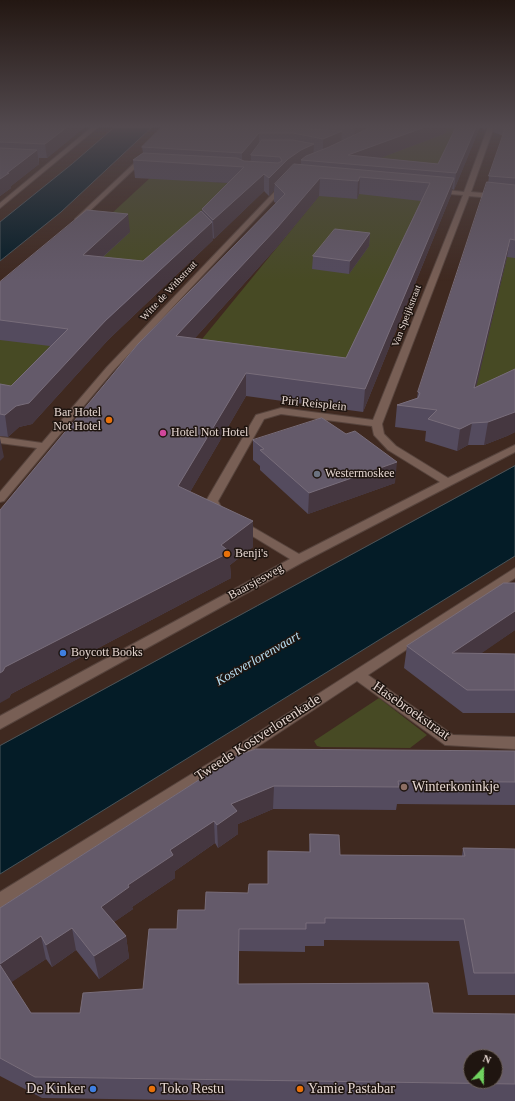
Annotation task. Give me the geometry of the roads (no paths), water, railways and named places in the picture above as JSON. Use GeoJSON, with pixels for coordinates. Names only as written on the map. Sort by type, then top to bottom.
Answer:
{"type":"FeatureCollection","features":[{"type":"Feature","properties":{"kind":"street"},"geometry":{"type":"LineString","coordinates":[[0,206],[33,178]]}},
{"type":"Feature","properties":{"kind":"street"},"geometry":{"type":"LineString","coordinates":[[70,227],[123,178]]}},
{"type":"Feature","properties":{"kind":"street","name":"Witte de Withstraat"},"geometry":{"type":"LineString","coordinates":[[0,499],[43,446],[110,369],[291,178]]}},
{"type":"Feature","properties":{"kind":"street","name":"Van Speijkstraat"},"geometry":{"type":"LineString","coordinates":[[377,424],[473,178]]}},
{"type":"Feature","properties":{"kind":"street"},"geometry":{"type":"LineString","coordinates":[[428,190],[515,198]]}},
{"type":"Feature","properties":{"kind":"street","name":"Piri Reisplein"},"geometry":{"type":"LineString","coordinates":[[299,559],[217,511],[212,501],[260,417],[281,410],[377,424]]}},
{"type":"Feature","properties":{"kind":"street"},"geometry":{"type":"LineString","coordinates":[[377,424],[380,435],[392,448],[448,483]]}},
{"type":"Feature","properties":{"kind":"street"},"geometry":{"type":"LineString","coordinates":[[0,440],[43,446]]}},
{"type":"Feature","properties":{"kind":"street","name":"Baarsjesweg"},"geometry":{"type":"LineString","coordinates":[[0,723],[299,559],[515,448]]}},
{"type":"Feature","properties":{"kind":"street","name":"Tweede Kostverlorenkade"},"geometry":{"type":"LineString","coordinates":[[0,901],[234,755],[515,572]]}},
{"type":"Feature","properties":{"kind":"street","name":"Hasebroekstraat"},"geometry":{"type":"LineString","coordinates":[[357,674],[450,741],[515,743]]}},
{"type":"Feature","properties":{"kind":"water"},"geometry":{"type":"Polygon","coordinates":[[[54,178],[97,178],[61,212],[0,261],[0,222],[54,178]]]}},
{"type":"Feature","properties":{"kind":"water","name":"Kostverlorenvaart"},"geometry":{"type":"Polygon","coordinates":[[[515,466],[515,556],[0,874],[0,746],[515,466]]]}},
{"type":"Feature","properties":{"kind":"place","name":"Bar Hotel Not Hotel"},"geometry":{"type":"Point","coordinates":[109,420]}},
{"type":"Feature","properties":{"kind":"place","name":"Hotel Not Hotel"},"geometry":{"type":"Point","coordinates":[163,433]}},
{"type":"Feature","properties":{"kind":"place","name":"Westermoskee"},"geometry":{"type":"Point","coordinates":[317,474]}},
{"type":"Feature","properties":{"kind":"place","name":"Benji's"},"geometry":{"type":"Point","coordinates":[227,554]}},
{"type":"Feature","properties":{"kind":"place","name":"Boycott Books"},"geometry":{"type":"Point","coordinates":[63,653]}},
{"type":"Feature","properties":{"kind":"place","name":"Winterkoninkje"},"geometry":{"type":"Point","coordinates":[404,787]}},
{"type":"Feature","properties":{"kind":"place","name":"De Kinker"},"geometry":{"type":"Point","coordinates":[93,1089]}},
{"type":"Feature","properties":{"kind":"place","name":"Toko Restu"},"geometry":{"type":"Point","coordinates":[152,1089]}},
{"type":"Feature","properties":{"kind":"place","name":"Yamie Pastabar"},"geometry":{"type":"Point","coordinates":[300,1089]}}]}
